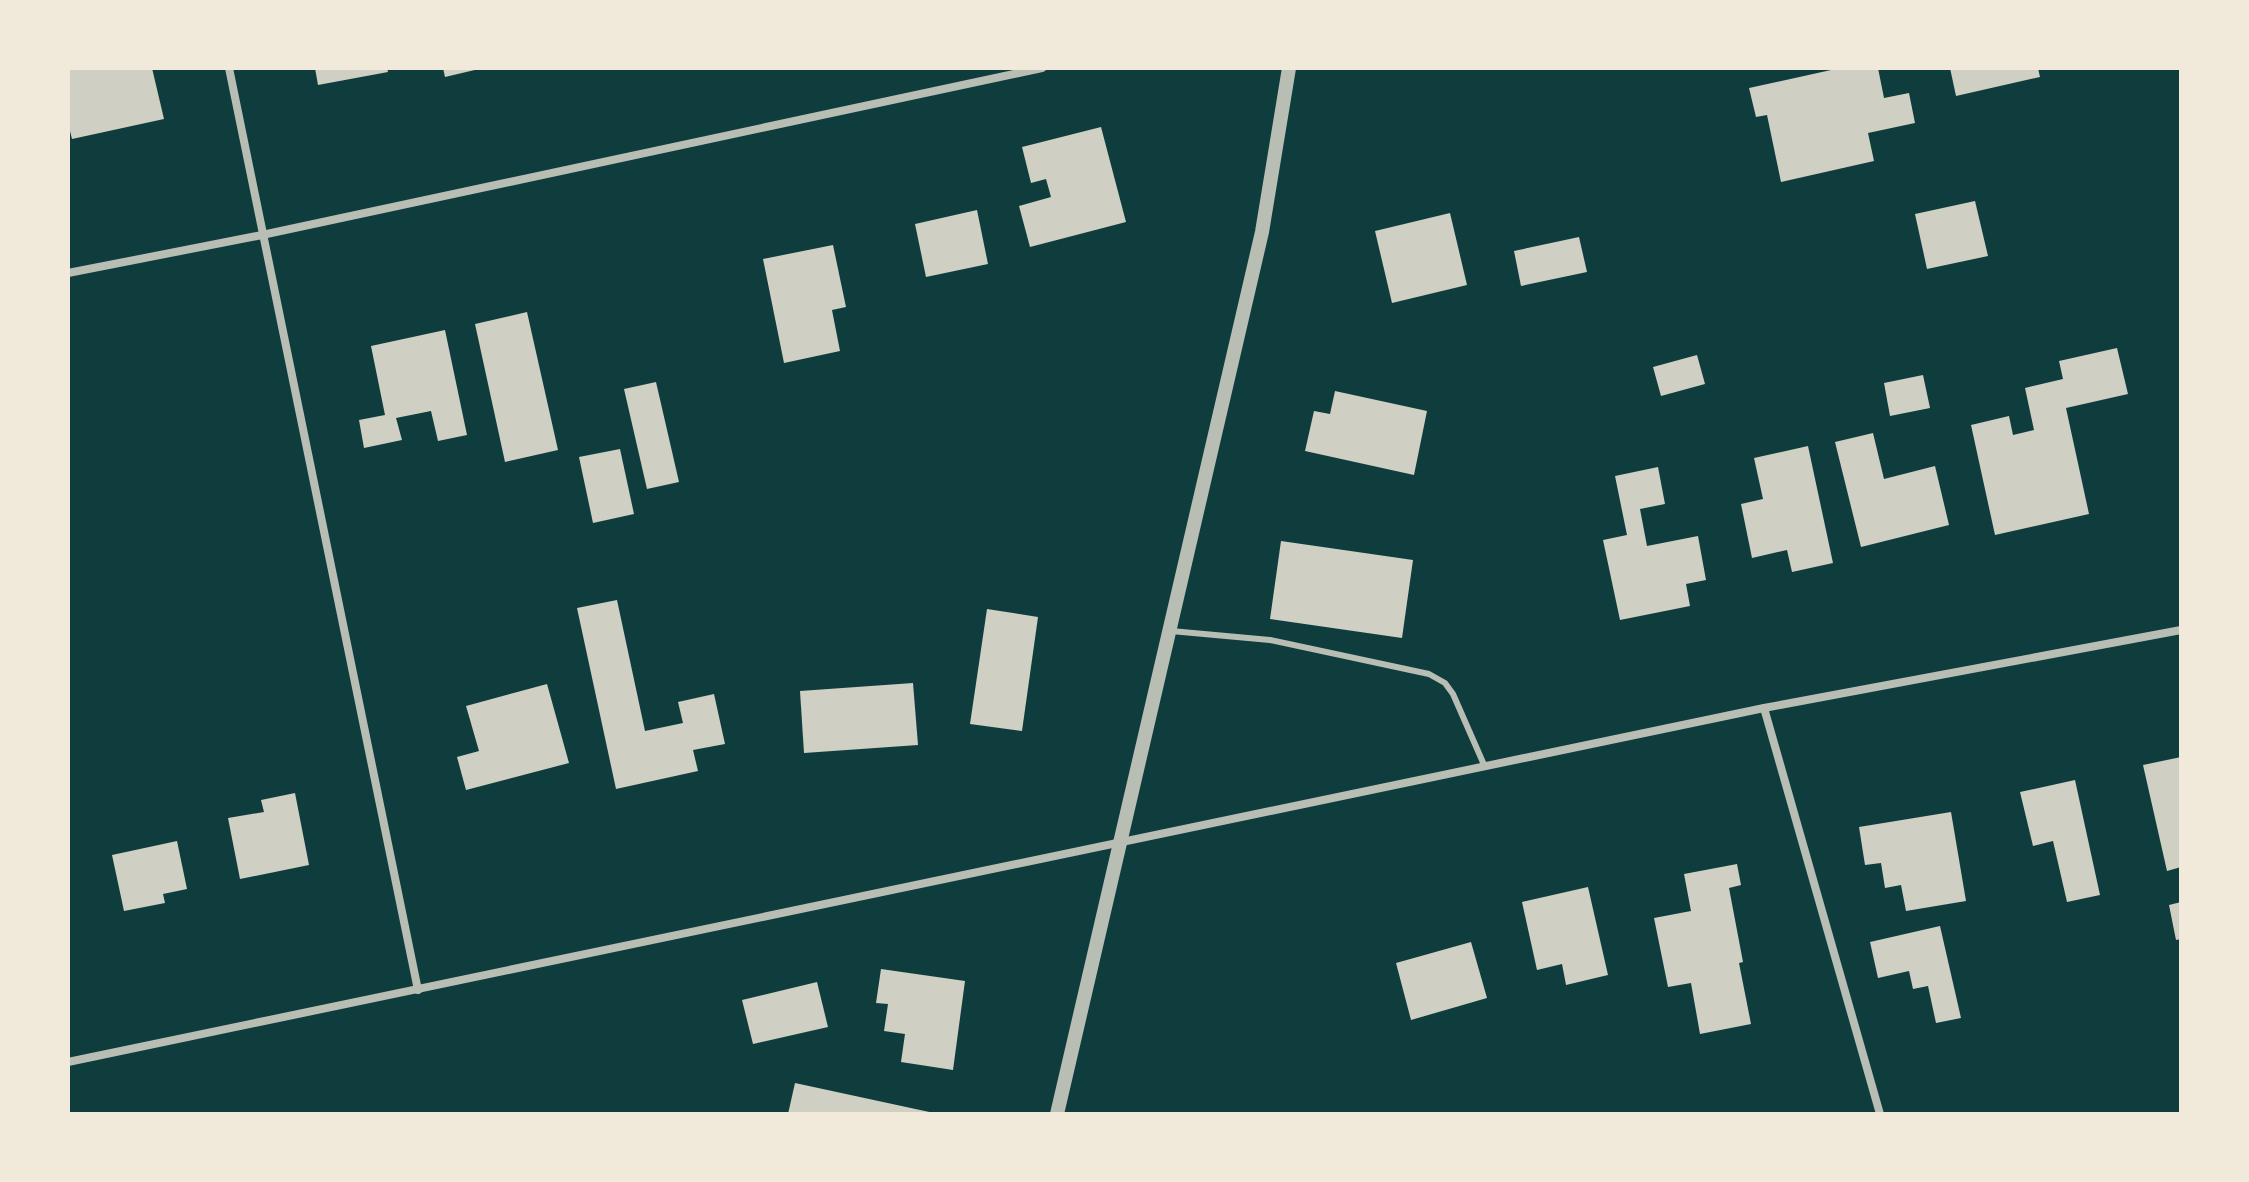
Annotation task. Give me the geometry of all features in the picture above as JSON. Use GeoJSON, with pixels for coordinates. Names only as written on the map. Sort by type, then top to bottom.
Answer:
{"type":"FeatureCollection","features":[{"type":"Feature","properties":{"kind":"street"},"geometry":{"type":"LineString","coordinates":[[229,68],[418,990]]}},
{"type":"Feature","properties":{"kind":"street"},"geometry":{"type":"LineString","coordinates":[[68,273],[262,235],[1042,68]]}},
{"type":"Feature","properties":{"kind":"street"},"geometry":{"type":"LineString","coordinates":[[1057,1114],[1262,232],[1289,68]]}},
{"type":"Feature","properties":{"kind":"street"},"geometry":{"type":"LineString","coordinates":[[68,1062],[1764,708],[2181,630]]}},
{"type":"Feature","properties":{"kind":"street"},"geometry":{"type":"LineString","coordinates":[[1764,708],[1880,1114]]}},
{"type":"Feature","properties":{"kind":"lane"},"geometry":{"type":"LineString","coordinates":[[1168,631],[1270,640],[1429,674],[1445,683],[1453,694],[1485,767]]}},
{"type":"Feature","properties":{"kind":"building"},"geometry":{"type":"Polygon","coordinates":[[[68,68],[152,68],[164,119],[72,139],[68,123],[68,68]]]}},
{"type":"Feature","properties":{"kind":"building"},"geometry":{"type":"Polygon","coordinates":[[[315,68],[387,68],[388,72],[318,85],[315,68]]]}},
{"type":"Feature","properties":{"kind":"building"},"geometry":{"type":"Polygon","coordinates":[[[443,68],[479,68],[479,69],[445,77],[443,68]]]}},
{"type":"Feature","properties":{"kind":"building"},"geometry":{"type":"Polygon","coordinates":[[[1840,68],[1878,68],[1884,98],[1909,93],[1915,123],[1868,133],[1874,161],[1781,182],[1767,115],[1756,117],[1749,88],[1840,68]]]}},
{"type":"Feature","properties":{"kind":"building"},"geometry":{"type":"Polygon","coordinates":[[[1950,68],[2038,68],[2040,77],[1956,96],[1950,68]]]}},
{"type":"Feature","properties":{"kind":"building"},"geometry":{"type":"Polygon","coordinates":[[[1101,127],[1126,222],[1030,247],[1019,206],[1051,197],[1046,179],[1031,183],[1022,147],[1101,127]]]}},
{"type":"Feature","properties":{"kind":"building"},"geometry":{"type":"Polygon","coordinates":[[[1975,201],[1988,256],[1927,269],[1915,214],[1975,201]]]}},
{"type":"Feature","properties":{"kind":"building"},"geometry":{"type":"Polygon","coordinates":[[[977,210],[988,264],[926,277],[915,224],[977,210]]]}},
{"type":"Feature","properties":{"kind":"building"},"geometry":{"type":"Polygon","coordinates":[[[1450,213],[1467,285],[1392,303],[1375,231],[1450,213]]]}},
{"type":"Feature","properties":{"kind":"building"},"geometry":{"type":"Polygon","coordinates":[[[1579,237],[1587,272],[1521,286],[1514,251],[1579,237]]]}},
{"type":"Feature","properties":{"kind":"building"},"geometry":{"type":"Polygon","coordinates":[[[833,245],[846,307],[832,310],[840,351],[784,363],[763,259],[833,245]]]}},
{"type":"Feature","properties":{"kind":"building"},"geometry":{"type":"Polygon","coordinates":[[[527,312],[558,450],[505,462],[475,324],[527,312]]]}},
{"type":"Feature","properties":{"kind":"building"},"geometry":{"type":"Polygon","coordinates":[[[445,330],[467,435],[438,441],[431,411],[396,418],[402,440],[364,448],[359,420],[385,415],[371,346],[445,330]]]}},
{"type":"Feature","properties":{"kind":"building"},"geometry":{"type":"Polygon","coordinates":[[[2117,348],[2128,394],[2066,408],[2089,514],[1995,535],[1971,425],[2009,416],[2013,435],[2034,430],[2025,388],[2063,379],[2059,361],[2117,348]]]}},
{"type":"Feature","properties":{"kind":"building"},"geometry":{"type":"Polygon","coordinates":[[[1697,355],[1705,384],[1661,396],[1653,367],[1697,355]]]}},
{"type":"Feature","properties":{"kind":"building"},"geometry":{"type":"Polygon","coordinates":[[[1923,375],[1930,408],[1890,416],[1884,383],[1923,375]]]}},
{"type":"Feature","properties":{"kind":"building"},"geometry":{"type":"Polygon","coordinates":[[[656,382],[679,482],[647,489],[624,389],[656,382]]]}},
{"type":"Feature","properties":{"kind":"building"},"geometry":{"type":"Polygon","coordinates":[[[1335,391],[1427,411],[1414,475],[1305,451],[1314,411],[1330,414],[1335,391]]]}},
{"type":"Feature","properties":{"kind":"building"},"geometry":{"type":"Polygon","coordinates":[[[1873,433],[1884,479],[1935,466],[1949,525],[1861,547],[1835,442],[1873,433]]]}},
{"type":"Feature","properties":{"kind":"building"},"geometry":{"type":"Polygon","coordinates":[[[1808,446],[1833,563],[1792,572],[1787,550],[1752,558],[1741,504],[1763,499],[1754,458],[1808,446]]]}},
{"type":"Feature","properties":{"kind":"building"},"geometry":{"type":"Polygon","coordinates":[[[620,449],[634,514],[593,523],[579,457],[620,449]]]}},
{"type":"Feature","properties":{"kind":"building"},"geometry":{"type":"Polygon","coordinates":[[[1658,467],[1665,504],[1640,509],[1647,546],[1698,536],[1706,580],[1686,584],[1690,606],[1620,620],[1603,540],[1627,535],[1615,476],[1658,467]]]}},
{"type":"Feature","properties":{"kind":"building"},"geometry":{"type":"Polygon","coordinates":[[[1281,541],[1413,560],[1402,638],[1270,619],[1281,541]]]}},
{"type":"Feature","properties":{"kind":"building"},"geometry":{"type":"Polygon","coordinates":[[[617,600],[645,731],[683,723],[678,702],[714,694],[725,744],[693,750],[698,771],[616,789],[577,608],[617,600]]]}},
{"type":"Feature","properties":{"kind":"building"},"geometry":{"type":"Polygon","coordinates":[[[987,609],[1038,617],[1022,731],[970,724],[987,609]]]}},
{"type":"Feature","properties":{"kind":"building"},"geometry":{"type":"Polygon","coordinates":[[[913,683],[918,745],[804,753],[800,691],[913,683]]]}},
{"type":"Feature","properties":{"kind":"building"},"geometry":{"type":"Polygon","coordinates":[[[547,684],[569,763],[466,790],[457,757],[479,751],[466,706],[547,684]]]}},
{"type":"Feature","properties":{"kind":"building"},"geometry":{"type":"Polygon","coordinates":[[[2181,757],[2181,867],[2167,871],[2143,765],[2181,757]]]}},
{"type":"Feature","properties":{"kind":"building"},"geometry":{"type":"Polygon","coordinates":[[[2075,780],[2100,895],[2067,902],[2053,841],[2033,846],[2020,792],[2075,780]]]}},
{"type":"Feature","properties":{"kind":"building"},"geometry":{"type":"Polygon","coordinates":[[[295,793],[309,865],[240,879],[228,818],[264,812],[261,800],[295,793]]]}},
{"type":"Feature","properties":{"kind":"building"},"geometry":{"type":"Polygon","coordinates":[[[1951,812],[1966,901],[1906,911],[1901,885],[1885,888],[1881,863],[1865,865],[1859,827],[1951,812]]]}},
{"type":"Feature","properties":{"kind":"building"},"geometry":{"type":"Polygon","coordinates":[[[177,841],[187,889],[163,894],[165,903],[124,911],[112,855],[177,841]]]}},
{"type":"Feature","properties":{"kind":"building"},"geometry":{"type":"Polygon","coordinates":[[[1737,864],[1741,885],[1729,888],[1751,1024],[1700,1034],[1691,983],[1668,987],[1654,918],[1691,911],[1684,874],[1737,864]]]}},
{"type":"Feature","properties":{"kind":"building"},"geometry":{"type":"Polygon","coordinates":[[[1588,887],[1608,975],[1566,985],[1562,964],[1537,970],[1522,902],[1588,887]]]}},
{"type":"Feature","properties":{"kind":"building"},"geometry":{"type":"Polygon","coordinates":[[[2181,902],[2181,939],[2176,940],[2169,905],[2181,902]]]}},
{"type":"Feature","properties":{"kind":"building"},"geometry":{"type":"Polygon","coordinates":[[[1940,926],[1961,1018],[1936,1023],[1928,986],[1913,989],[1909,971],[1878,978],[1870,942],[1940,926]]]}},
{"type":"Feature","properties":{"kind":"building"},"geometry":{"type":"Polygon","coordinates":[[[1471,942],[1487,998],[1411,1020],[1396,963],[1471,942]]]}},
{"type":"Feature","properties":{"kind":"building"},"geometry":{"type":"Polygon","coordinates":[[[881,969],[965,981],[953,1070],[901,1062],[905,1034],[884,1031],[888,1004],[876,1003],[881,969]]]}},
{"type":"Feature","properties":{"kind":"building"},"geometry":{"type":"Polygon","coordinates":[[[817,982],[828,1027],[753,1044],[742,1000],[817,982]]]}},
{"type":"Feature","properties":{"kind":"building"},"geometry":{"type":"Polygon","coordinates":[[[795,1083],[934,1113],[934,1114],[788,1114],[795,1083]]]}}]}
